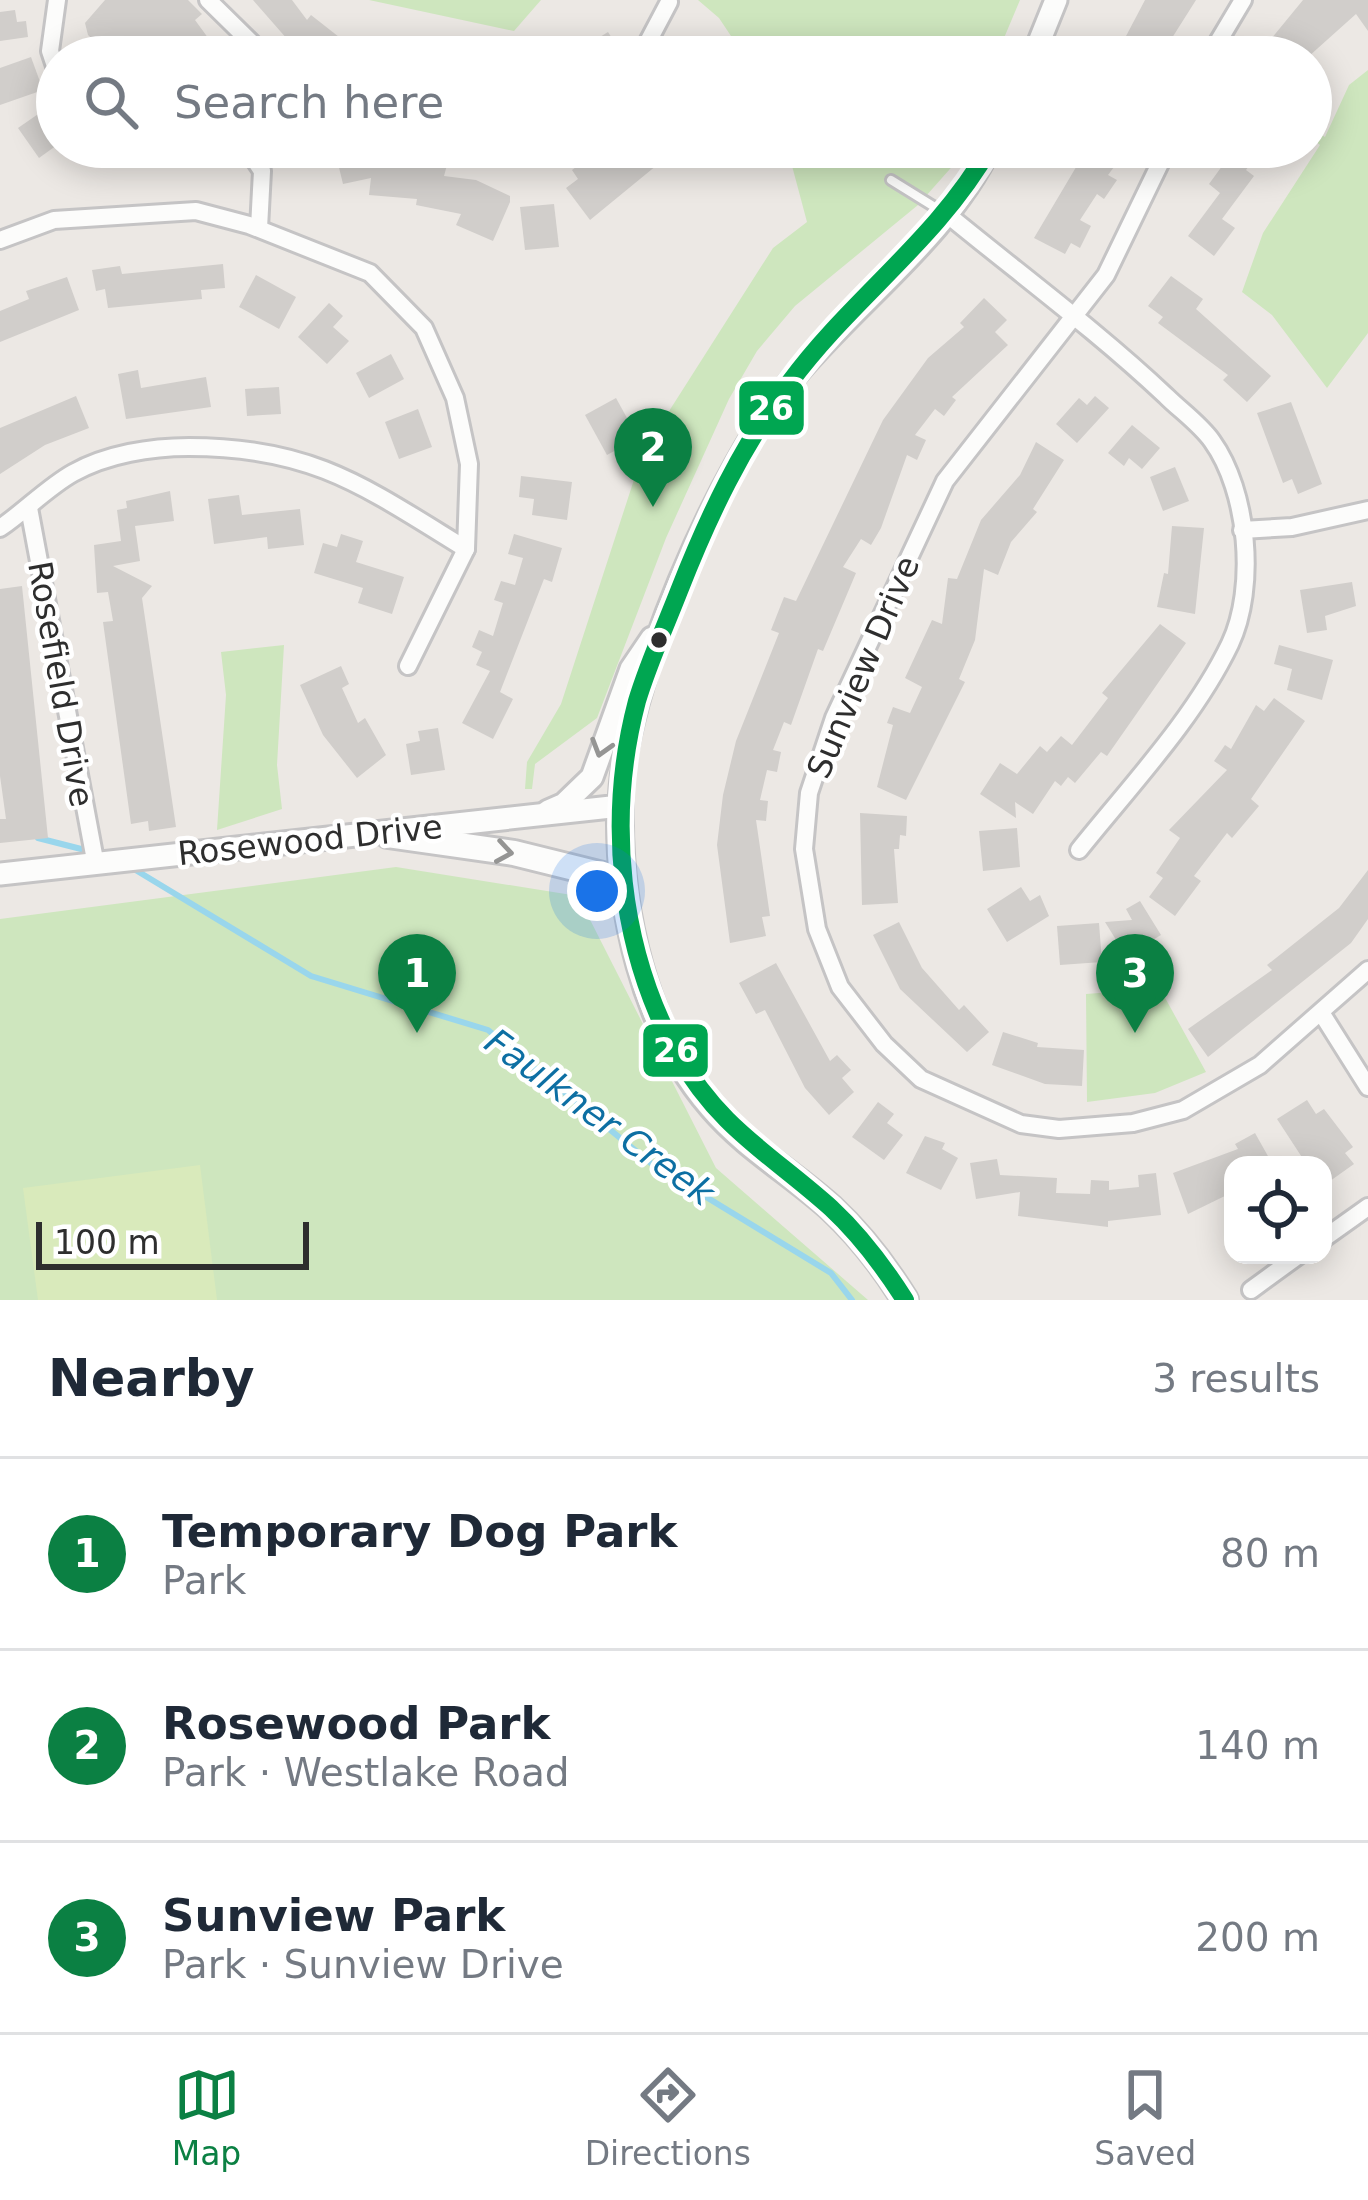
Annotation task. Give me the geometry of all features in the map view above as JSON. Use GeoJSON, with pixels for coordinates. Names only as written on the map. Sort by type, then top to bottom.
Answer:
{"type":"FeatureCollection","features":[{"type":"Feature","properties":{"kind":"main road"},"geometry":{"type":"LineString","coordinates":[[620,806],[623,880],[639,967],[676,1052],[711,1106],[780,1171],[829,1206],[878,1258],[905,1300]]}},
{"type":"Feature","properties":{"kind":"main road"},"geometry":{"type":"LineString","coordinates":[[388,835],[514,853],[623,880]]}},
{"type":"Feature","properties":{"kind":"street"},"geometry":{"type":"LineString","coordinates":[[52,36],[57,0]]}},
{"type":"Feature","properties":{"kind":"street"},"geometry":{"type":"LineString","coordinates":[[208,0],[245,36]]}},
{"type":"Feature","properties":{"kind":"street"},"geometry":{"type":"LineString","coordinates":[[1042,36],[1056,0]]}},
{"type":"Feature","properties":{"kind":"street"},"geometry":{"type":"LineString","coordinates":[[1222,36],[1243,0]]}},
{"type":"Feature","properties":{"kind":"street"},"geometry":{"type":"LineString","coordinates":[[651,36],[669,2]]}},
{"type":"Feature","properties":{"kind":"street"},"geometry":{"type":"LineString","coordinates":[[259,228],[260,168]]}},
{"type":"Feature","properties":{"kind":"street"},"geometry":{"type":"LineString","coordinates":[[620,806],[638,701],[700,534],[791,380],[948,215],[977,168]]}},
{"type":"Feature","properties":{"kind":"street","name":"Sunview Drive"},"geometry":{"type":"LineString","coordinates":[[1158,168],[1106,275],[945,481],[834,718],[809,793],[804,849],[818,929],[840,987],[884,1044],[921,1079],[1021,1124],[1059,1129],[1132,1123],[1184,1110],[1260,1065],[1368,970]]}},
{"type":"Feature","properties":{"kind":"street"},"geometry":{"type":"LineString","coordinates":[[0,240],[54,220],[196,211],[259,228],[370,273],[424,328],[455,398],[469,464],[466,549],[408,666]]}},
{"type":"Feature","properties":{"kind":"street"},"geometry":{"type":"LineString","coordinates":[[948,215],[1074,316],[1212,441],[1237,495],[1242,595],[1232,641],[1183,717],[1079,850]]}},
{"type":"Feature","properties":{"kind":"street"},"geometry":{"type":"LineString","coordinates":[[0,528],[73,473],[117,456],[164,447],[242,447],[285,453],[348,476],[466,549]]}},
{"type":"Feature","properties":{"kind":"street","name":"Rosefield Drive"},"geometry":{"type":"LineString","coordinates":[[29,508],[95,860]]}},
{"type":"Feature","properties":{"kind":"street"},"geometry":{"type":"LineString","coordinates":[[1242,530],[1292,527],[1368,510]]}},
{"type":"Feature","properties":{"kind":"street"},"geometry":{"type":"LineString","coordinates":[[537,816],[564,804],[592,777],[631,669],[673,608]]}},
{"type":"Feature","properties":{"kind":"street","name":"Rosewood Drive"},"geometry":{"type":"LineString","coordinates":[[0,874],[620,806]]}},
{"type":"Feature","properties":{"kind":"street"},"geometry":{"type":"LineString","coordinates":[[1322,1014],[1368,1087]]}},
{"type":"Feature","properties":{"kind":"street"},"geometry":{"type":"LineString","coordinates":[[1332,1232],[1368,1208]]}},
{"type":"Feature","properties":{"kind":"street"},"geometry":{"type":"LineString","coordinates":[[1251,1290],[1287,1264]]}},
{"type":"Feature","properties":{"kind":"lane"},"geometry":{"type":"LineString","coordinates":[[891,180],[948,215]]}},
{"type":"Feature","properties":{"kind":"green space"},"geometry":{"type":"Polygon","coordinates":[[[369,0],[541,0],[514,31],[369,0]]]}},
{"type":"Feature","properties":{"kind":"green space"},"geometry":{"type":"Polygon","coordinates":[[[698,0],[1020,0],[1005,36],[731,36],[698,0]]]}},
{"type":"Feature","properties":{"kind":"green space"},"geometry":{"type":"Polygon","coordinates":[[[1368,70],[1368,333],[1327,388],[1272,315],[1242,292],[1263,233],[1305,168],[1332,168],[1332,122],[1349,85],[1368,70]]]}},
{"type":"Feature","properties":{"kind":"green space"},"geometry":{"type":"Polygon","coordinates":[[[793,168],[951,168],[918,205],[795,306],[757,351],[729,399],[666,538],[597,718],[535,764],[532,789],[525,789],[527,762],[561,704],[643,452],[773,248],[807,222],[793,168]]]}},
{"type":"Feature","properties":{"kind":"green space"},"geometry":{"type":"Polygon","coordinates":[[[284,645],[277,765],[282,809],[217,830],[226,695],[221,652],[284,645]]]}},
{"type":"Feature","properties":{"kind":"green space"},"geometry":{"type":"Polygon","coordinates":[[[396,867],[578,896],[716,1168],[868,1300],[0,1300],[0,919],[396,867]]]}},
{"type":"Feature","properties":{"kind":"green space"},"geometry":{"type":"Polygon","coordinates":[[[1153,976],[1206,1072],[1155,1093],[1087,1102],[1086,994],[1112,992],[1153,976]]]}},
{"type":"Feature","properties":{"kind":"green space"},"geometry":{"type":"Polygon","coordinates":[[[200,1165],[217,1300],[38,1300],[23,1188],[200,1165]]]}},
{"type":"Feature","properties":{"kind":"building"},"geometry":{"type":"Polygon","coordinates":[[[105,0],[188,0],[202,14],[195,20],[207,36],[89,36],[85,23],[105,0]]]}},
{"type":"Feature","properties":{"kind":"building"},"geometry":{"type":"Polygon","coordinates":[[[253,0],[292,0],[307,20],[311,15],[338,36],[284,36],[253,0]]]}},
{"type":"Feature","properties":{"kind":"building"},"geometry":{"type":"Polygon","coordinates":[[[1145,0],[1196,0],[1173,36],[1126,36],[1145,0]]]}},
{"type":"Feature","properties":{"kind":"building"},"geometry":{"type":"Polygon","coordinates":[[[1303,0],[1368,0],[1368,31],[1356,14],[1331,36],[1273,36],[1303,0]]]}},
{"type":"Feature","properties":{"kind":"building"},"geometry":{"type":"Polygon","coordinates":[[[15,10],[17,22],[26,21],[28,37],[0,41],[0,12],[15,10]]]}},
{"type":"Feature","properties":{"kind":"building"},"geometry":{"type":"Polygon","coordinates":[[[31,57],[36,92],[0,105],[0,68],[31,57]]]}},
{"type":"Feature","properties":{"kind":"building"},"geometry":{"type":"Polygon","coordinates":[[[36,116],[36,154],[18,128],[36,116]]]}},
{"type":"Feature","properties":{"kind":"building"},"geometry":{"type":"Polygon","coordinates":[[[339,168],[446,168],[444,176],[476,180],[510,196],[510,202],[493,241],[456,225],[461,214],[416,205],[417,199],[369,195],[371,178],[343,184],[339,168]]]}},
{"type":"Feature","properties":{"kind":"building"},"geometry":{"type":"Polygon","coordinates":[[[653,168],[590,220],[566,188],[578,179],[572,170],[653,168]]]}},
{"type":"Feature","properties":{"kind":"building"},"geometry":{"type":"Polygon","coordinates":[[[1076,168],[1113,168],[1108,175],[1117,180],[1104,199],[1097,194],[1080,220],[1091,226],[1080,248],[1071,243],[1065,254],[1034,238],[1076,168]]]}},
{"type":"Feature","properties":{"kind":"building"},"geometry":{"type":"Polygon","coordinates":[[[1221,168],[1247,168],[1254,176],[1222,219],[1235,228],[1214,256],[1188,236],[1220,193],[1209,184],[1221,168]]]}},
{"type":"Feature","properties":{"kind":"building"},"geometry":{"type":"Polygon","coordinates":[[[554,204],[559,247],[525,250],[520,207],[554,204]]]}},
{"type":"Feature","properties":{"kind":"building"},"geometry":{"type":"Polygon","coordinates":[[[223,264],[225,288],[201,290],[202,299],[108,308],[105,289],[96,291],[92,270],[120,266],[122,274],[223,264]]]}},
{"type":"Feature","properties":{"kind":"building"},"geometry":{"type":"Polygon","coordinates":[[[256,275],[296,297],[279,329],[239,307],[256,275]]]}},
{"type":"Feature","properties":{"kind":"building"},"geometry":{"type":"Polygon","coordinates":[[[1171,276],[1203,299],[1196,309],[1271,376],[1247,402],[1223,380],[1228,375],[1158,323],[1163,317],[1148,306],[1171,276]]]}},
{"type":"Feature","properties":{"kind":"building"},"geometry":{"type":"Polygon","coordinates":[[[67,277],[79,310],[0,342],[0,311],[29,299],[26,291],[67,277]]]}},
{"type":"Feature","properties":{"kind":"building"},"geometry":{"type":"Polygon","coordinates":[[[984,298],[1007,320],[995,332],[1008,345],[952,397],[956,400],[944,416],[935,409],[915,435],[926,440],[917,460],[907,455],[881,528],[871,545],[861,539],[843,567],[856,573],[823,651],[818,649],[791,725],[784,722],[773,750],[781,752],[777,772],[767,770],[760,800],[768,801],[766,821],[756,820],[770,916],[762,917],[766,936],[730,943],[717,845],[723,795],[736,741],[779,633],[771,630],[784,597],[796,601],[883,420],[928,358],[964,327],[960,323],[984,298]]]}},
{"type":"Feature","properties":{"kind":"building"},"geometry":{"type":"Polygon","coordinates":[[[329,303],[343,316],[333,327],[349,341],[327,364],[298,337],[329,303]]]}},
{"type":"Feature","properties":{"kind":"building"},"geometry":{"type":"Polygon","coordinates":[[[391,354],[404,379],[369,398],[356,373],[391,354]]]}},
{"type":"Feature","properties":{"kind":"building"},"geometry":{"type":"Polygon","coordinates":[[[138,370],[141,388],[206,377],[211,407],[126,419],[118,374],[138,370]]]}},
{"type":"Feature","properties":{"kind":"building"},"geometry":{"type":"Polygon","coordinates":[[[279,387],[281,414],[247,416],[245,389],[279,387]]]}},
{"type":"Feature","properties":{"kind":"building"},"geometry":{"type":"Polygon","coordinates":[[[76,396],[89,428],[45,445],[0,474],[0,428],[76,396]]]}},
{"type":"Feature","properties":{"kind":"building"},"geometry":{"type":"Polygon","coordinates":[[[1095,396],[1109,408],[1077,443],[1056,424],[1079,398],[1087,405],[1095,396]]]}},
{"type":"Feature","properties":{"kind":"building"},"geometry":{"type":"Polygon","coordinates":[[[616,398],[638,438],[607,455],[585,415],[616,398]]]}},
{"type":"Feature","properties":{"kind":"building"},"geometry":{"type":"Polygon","coordinates":[[[1291,402],[1322,484],[1298,494],[1292,479],[1283,483],[1257,413],[1291,402]]]}},
{"type":"Feature","properties":{"kind":"building"},"geometry":{"type":"Polygon","coordinates":[[[418,409],[432,447],[399,459],[385,422],[418,409]]]}},
{"type":"Feature","properties":{"kind":"building"},"geometry":{"type":"Polygon","coordinates":[[[1132,425],[1160,448],[1142,469],[1129,458],[1124,466],[1108,453],[1132,425]]]}},
{"type":"Feature","properties":{"kind":"building"},"geometry":{"type":"Polygon","coordinates":[[[1036,442],[1064,460],[1033,509],[1037,512],[1011,542],[998,575],[984,569],[975,640],[959,679],[965,682],[906,800],[877,787],[893,725],[887,723],[893,707],[910,713],[922,687],[905,678],[932,620],[942,624],[948,578],[957,579],[981,520],[1020,475],[1036,442]]]}},
{"type":"Feature","properties":{"kind":"building"},"geometry":{"type":"Polygon","coordinates":[[[1175,467],[1189,501],[1163,511],[1150,477],[1175,467]]]}},
{"type":"Feature","properties":{"kind":"building"},"geometry":{"type":"Polygon","coordinates":[[[521,476],[572,482],[567,520],[532,515],[534,499],[519,497],[521,476]]]}},
{"type":"Feature","properties":{"kind":"building"},"geometry":{"type":"Polygon","coordinates":[[[170,491],[174,521],[135,526],[140,561],[113,566],[152,586],[142,598],[176,827],[149,831],[148,821],[131,824],[103,622],[113,621],[108,592],[97,593],[94,545],[121,541],[117,510],[127,508],[126,501],[170,491]]]}},
{"type":"Feature","properties":{"kind":"building"},"geometry":{"type":"Polygon","coordinates":[[[239,495],[242,515],[300,509],[304,545],[268,549],[267,537],[214,544],[208,499],[239,495]]]}},
{"type":"Feature","properties":{"kind":"building"},"geometry":{"type":"Polygon","coordinates":[[[1172,526],[1204,528],[1195,614],[1157,607],[1164,573],[1168,574],[1172,526]]]}},
{"type":"Feature","properties":{"kind":"building"},"geometry":{"type":"Polygon","coordinates":[[[341,534],[363,541],[356,562],[404,577],[392,614],[358,603],[363,588],[314,573],[323,543],[337,547],[341,534]]]}},
{"type":"Feature","properties":{"kind":"building"},"geometry":{"type":"Polygon","coordinates":[[[514,534],[562,548],[552,582],[544,579],[500,692],[513,699],[493,739],[462,723],[490,671],[476,665],[482,652],[472,647],[479,630],[493,636],[503,603],[494,600],[501,581],[515,585],[523,558],[508,554],[514,534]]]}},
{"type":"Feature","properties":{"kind":"building"},"geometry":{"type":"Polygon","coordinates":[[[1352,582],[1356,606],[1325,616],[1327,630],[1307,633],[1300,590],[1352,582]]]}},
{"type":"Feature","properties":{"kind":"building"},"geometry":{"type":"Polygon","coordinates":[[[22,586],[48,838],[0,843],[0,819],[6,819],[0,776],[0,589],[22,586]]]}},
{"type":"Feature","properties":{"kind":"building"},"geometry":{"type":"Polygon","coordinates":[[[1160,624],[1186,643],[1107,756],[1101,752],[1075,783],[1068,777],[1061,786],[1055,781],[1033,814],[1015,802],[1016,818],[980,794],[1000,763],[1017,774],[1040,746],[1047,752],[1061,736],[1072,745],[1108,698],[1102,693],[1160,624]]]}},
{"type":"Feature","properties":{"kind":"building"},"geometry":{"type":"Polygon","coordinates":[[[1279,645],[1333,660],[1322,700],[1287,690],[1292,669],[1274,664],[1279,645]]]}},
{"type":"Feature","properties":{"kind":"building"},"geometry":{"type":"Polygon","coordinates":[[[341,666],[349,684],[342,688],[358,723],[365,718],[386,755],[357,778],[323,735],[300,685],[341,666]]]}},
{"type":"Feature","properties":{"kind":"building"},"geometry":{"type":"Polygon","coordinates":[[[1274,698],[1305,721],[1251,799],[1259,806],[1232,838],[1227,833],[1194,876],[1201,881],[1175,916],[1149,897],[1163,878],[1156,873],[1180,838],[1169,830],[1227,770],[1214,761],[1225,745],[1231,749],[1256,705],[1264,711],[1274,698]]]}},
{"type":"Feature","properties":{"kind":"building"},"geometry":{"type":"Polygon","coordinates":[[[438,728],[445,770],[411,775],[406,744],[420,741],[418,731],[438,728]]]}},
{"type":"Feature","properties":{"kind":"building"},"geometry":{"type":"Polygon","coordinates":[[[860,813],[907,816],[906,836],[900,835],[899,849],[894,849],[898,903],[862,905],[860,813]]]}},
{"type":"Feature","properties":{"kind":"building"},"geometry":{"type":"Polygon","coordinates":[[[1017,828],[1020,867],[983,871],[979,831],[1017,828]]]}},
{"type":"Feature","properties":{"kind":"building"},"geometry":{"type":"Polygon","coordinates":[[[1368,870],[1368,919],[1351,943],[1208,1057],[1188,1029],[1272,970],[1267,965],[1339,908],[1368,870]]]}},
{"type":"Feature","properties":{"kind":"building"},"geometry":{"type":"Polygon","coordinates":[[[1021,887],[1030,901],[1040,895],[1049,916],[1007,942],[987,909],[1021,887]]]}},
{"type":"Feature","properties":{"kind":"building"},"geometry":{"type":"Polygon","coordinates":[[[1140,901],[1161,935],[1126,956],[1105,922],[1132,920],[1126,909],[1140,901]]]}},
{"type":"Feature","properties":{"kind":"building"},"geometry":{"type":"Polygon","coordinates":[[[899,922],[922,968],[959,1010],[964,1005],[989,1032],[967,1052],[900,989],[873,935],[899,922]]]}},
{"type":"Feature","properties":{"kind":"building"},"geometry":{"type":"Polygon","coordinates":[[[1099,923],[1102,962],[1060,965],[1057,926],[1099,923]]]}},
{"type":"Feature","properties":{"kind":"building"},"geometry":{"type":"Polygon","coordinates":[[[776,963],[830,1061],[837,1055],[851,1070],[842,1078],[854,1092],[829,1115],[805,1088],[765,1010],[756,1014],[739,983],[776,963]]]}},
{"type":"Feature","properties":{"kind":"building"},"geometry":{"type":"Polygon","coordinates":[[[1003,1032],[1038,1043],[1037,1047],[1084,1050],[1082,1086],[1045,1084],[992,1065],[1003,1032]]]}},
{"type":"Feature","properties":{"kind":"building"},"geometry":{"type":"Polygon","coordinates":[[[1307,1100],[1316,1114],[1324,1109],[1353,1147],[1345,1153],[1354,1164],[1332,1180],[1332,1156],[1301,1156],[1277,1119],[1307,1100]]]}},
{"type":"Feature","properties":{"kind":"building"},"geometry":{"type":"Polygon","coordinates":[[[878,1102],[894,1114],[887,1123],[903,1135],[884,1160],[852,1137],[878,1102]]]}},
{"type":"Feature","properties":{"kind":"building"},"geometry":{"type":"Polygon","coordinates":[[[1255,1133],[1268,1156],[1224,1156],[1224,1196],[1188,1214],[1173,1173],[1238,1149],[1235,1144],[1255,1133]]]}},
{"type":"Feature","properties":{"kind":"building"},"geometry":{"type":"Polygon","coordinates":[[[925,1136],[945,1143],[942,1149],[958,1158],[941,1190],[906,1173],[925,1136]]]}},
{"type":"Feature","properties":{"kind":"building"},"geometry":{"type":"Polygon","coordinates":[[[997,1159],[1000,1175],[1057,1178],[1056,1193],[1090,1194],[1091,1180],[1109,1181],[1109,1190],[1139,1187],[1138,1175],[1156,1173],[1161,1215],[1108,1221],[1108,1227],[1018,1216],[1020,1192],[976,1199],[970,1163],[997,1159]]]}},
{"type":"Feature","properties":{"kind":"waterway","name":"Faulkner Creek"},"geometry":{"type":"LineString","coordinates":[[38,838],[89,851]]}},
{"type":"Feature","properties":{"kind":"waterway","name":"Faulkner Creek"},"geometry":{"type":"LineString","coordinates":[[129,866],[311,976],[488,1030],[652,1164],[831,1273],[852,1300]]}},
{"type":"Feature","properties":{"kind":"transit line","name":"26"},"geometry":{"type":"LineString","coordinates":[[905,1300],[852,1229],[729,1122],[678,1055],[642,971],[631,927],[624,882],[622,791],[627,745],[646,673],[702,536],[741,456],[814,352],[946,211],[977,168]]}},
{"type":"Feature","properties":{"kind":"place","name":"Rosewood Park"},"geometry":{"type":"Point","coordinates":[653,507]}},
{"type":"Feature","properties":{"kind":"place","name":"Temporary Dog Park"},"geometry":{"type":"Point","coordinates":[417,1033]}},
{"type":"Feature","properties":{"kind":"place","name":"Sunview Park"},"geometry":{"type":"Point","coordinates":[1135,1033]}}]}
